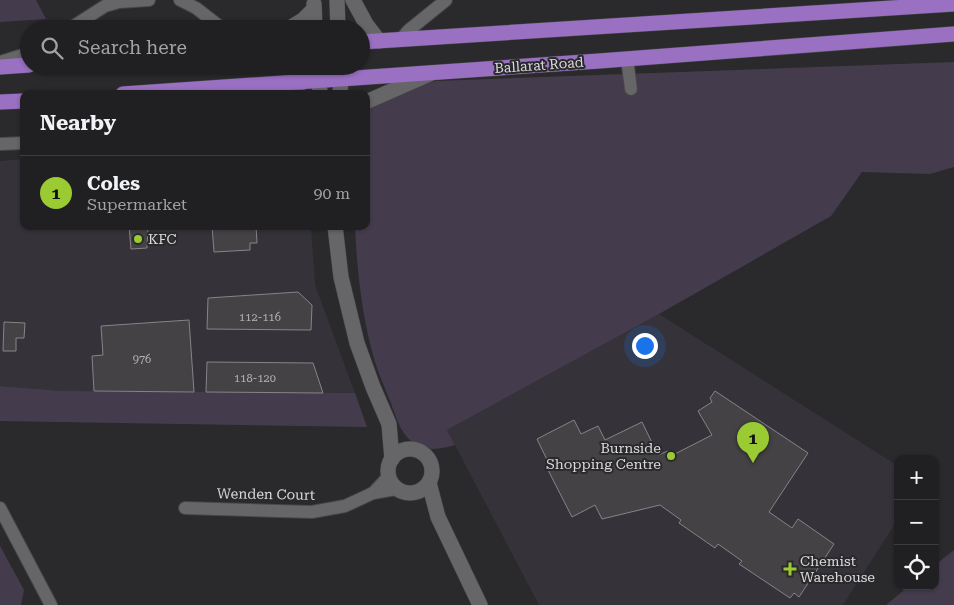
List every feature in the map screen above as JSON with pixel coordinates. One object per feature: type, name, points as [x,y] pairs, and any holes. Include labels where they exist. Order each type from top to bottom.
[{"type":"highway","points":[[370,42],[926,3],[954,4]]},
{"type":"highway","name":"Ballarat Road","points":[[370,72],[436,72],[954,34]]},
{"type":"highway","points":[[0,67],[20,66]]},
{"type":"highway","name":"Ballarat Road","points":[[181,90],[319,80],[332,75]]},
{"type":"highway","points":[[0,102],[20,103]]},
{"type":"street","points":[[83,20],[105,6],[119,2],[149,0]]},
{"type":"street","points":[[180,0],[196,8],[211,20]]},
{"type":"street","points":[[337,0],[338,20]]},
{"type":"street","points":[[354,0],[364,20]]},
{"type":"street","points":[[400,40],[409,30],[446,0]]},
{"type":"street","points":[[303,20],[314,5]]},
{"type":"street","points":[[314,5],[315,20]]},
{"type":"street","points":[[370,29],[379,41]]},
{"type":"street","points":[[0,62],[20,56]]},
{"type":"street","points":[[627,58],[631,89]]},
{"type":"street","points":[[370,100],[436,72]]},
{"type":"street","points":[[340,75],[340,90]]},
{"type":"street","points":[[272,90],[282,83],[293,90]]},
{"type":"street","points":[[0,144],[20,143]]},
{"type":"street","points":[[336,230],[340,277],[357,343],[389,424],[392,459]]},
{"type":"street","points":[[389,424],[416,450],[429,459],[432,466],[431,478],[424,489],[412,493],[404,492],[392,482],[388,468],[392,459],[397,454],[404,450],[416,450]]},
{"type":"street","name":"Wenden Court","points":[[185,508],[312,512],[345,506],[392,482]]},
{"type":"street","points":[[429,483],[438,517],[476,604]]},
{"type":"street","points":[[412,493],[438,517]]},
{"type":"street","points":[[0,508],[51,605]]},
{"type":"shaded area","points":[[0,0],[36,0],[46,19],[20,20],[0,22]]},
{"type":"shaded area","points":[[954,62],[954,167],[930,174],[862,172],[831,216],[659,314],[447,430],[455,445],[429,449],[419,446],[405,435],[375,362],[363,311],[355,230],[370,230],[370,105],[408,87],[436,81]]},
{"type":"shaded area","points":[[20,159],[20,230],[311,230],[315,285],[355,393],[63,391],[0,386],[0,161]]},
{"type":"shaded area","name":"Burnside Shopping Centre","points":[[659,314],[894,463],[894,525],[843,605],[539,605],[447,430]]},
{"type":"shaded area","points":[[0,386],[63,391],[355,393],[367,427],[0,421]]},
{"type":"shaded area","points":[[0,546],[24,590],[21,605],[0,605]]},
{"type":"shaded area","points":[[954,550],[954,605],[886,605],[904,590],[939,590],[939,562]]},
{"type":"building","name":"KFC","points":[[129,230],[148,230],[147,248],[131,249]]},
{"type":"building","points":[[212,230],[256,230],[257,243],[250,243],[250,250],[214,252]]},
{"type":"building","points":[[298,292],[312,305],[311,330],[207,329],[208,298]]},
{"type":"building","points":[[189,320],[194,392],[94,391],[92,356],[103,355],[101,326]]},
{"type":"building","points":[[4,322],[25,323],[24,338],[16,338],[16,351],[3,351]]},
{"type":"building","points":[[207,362],[313,363],[323,393],[206,392]]},
{"type":"building","points":[[715,391],[808,453],[769,512],[792,528],[798,519],[834,544],[799,597],[794,593],[790,598],[739,564],[742,561],[718,544],[715,548],[679,523],[681,520],[660,505],[602,519],[595,505],[572,517],[547,468],[550,466],[537,439],[574,420],[581,434],[598,426],[605,440],[642,422],[658,455],[668,451],[671,456],[712,435],[698,411],[712,402],[710,398]]},
{"type":"place","name":"KFC","points":[[138,239]]},
{"type":"place","name":"Burnside Shopping Centre","points":[[671,456]]},
{"type":"place","name":"Coles","points":[[753,463]]},
{"type":"place","name":"Chemist Warehouse","points":[[790,569]]}]
